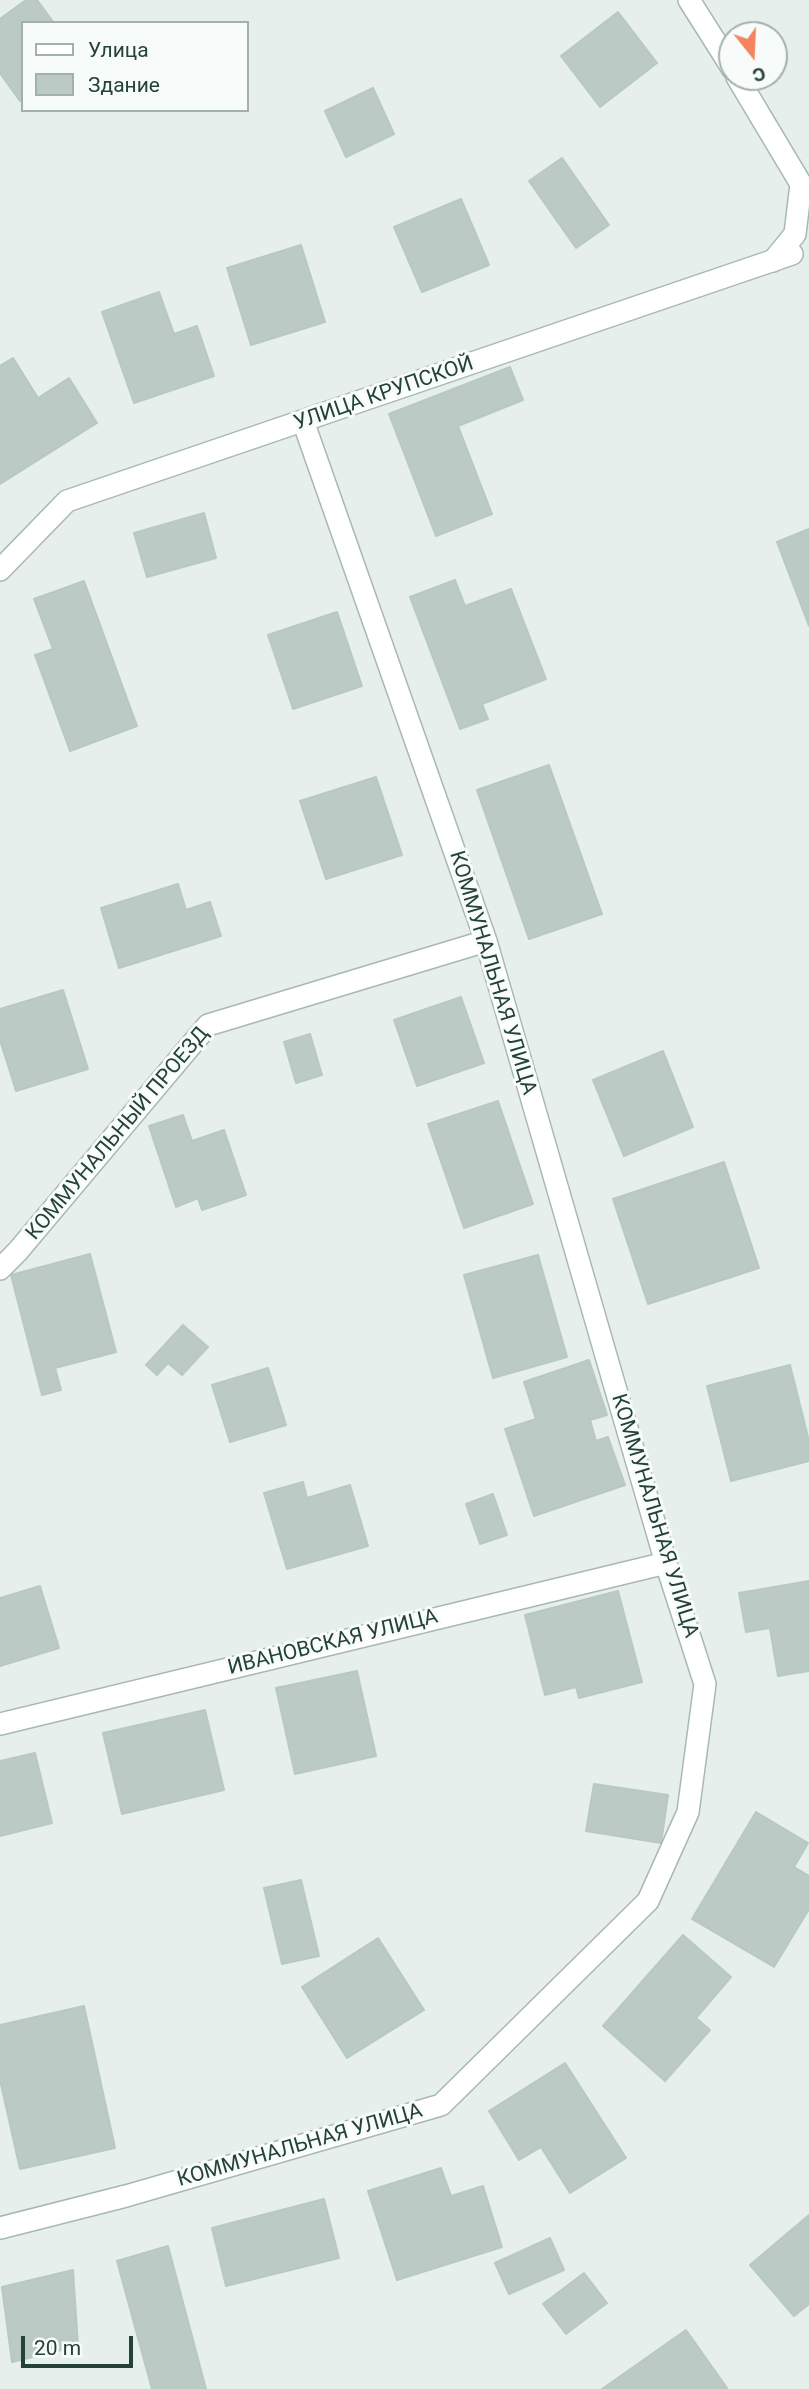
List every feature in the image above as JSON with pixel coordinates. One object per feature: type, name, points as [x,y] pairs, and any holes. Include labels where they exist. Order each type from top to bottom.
[{"type":"street","points":[[689,0],[718,46]]},
{"type":"street","name":"УЛИЦА КРУПСКОЙ","points":[[0,570],[67,500],[782,258],[795,234],[801,184],[745,91]]},
{"type":"street","name":"КОММУНАЛЬНАЯ УЛИЦА","points":[[0,2228],[126,2196],[441,2105],[648,1901],[688,1812],[705,1684],[666,1563],[486,941],[303,421]]},
{"type":"street","name":"КОММУНАЛЬНЫЙ ПРОЕЗД","points":[[0,1269],[208,1025],[486,941]]},
{"type":"street","name":"ИВАНОВСКАЯ УЛИЦА","points":[[0,1724],[666,1563]]},
{"type":"building","points":[[26,0],[37,0],[53,21],[21,21],[20,101],[0,73],[0,19]]},
{"type":"building","points":[[618,12],[657,63],[600,107],[561,56]]},
{"type":"building","points":[[373,88],[394,134],[346,157],[325,111]]},
{"type":"building","points":[[562,158],[609,225],[576,248],[529,181]]},
{"type":"building","points":[[461,199],[489,265],[422,292],[394,227]]},
{"type":"building","points":[[301,245],[325,322],[251,345],[227,268]]},
{"type":"building","points":[[159,292],[174,334],[197,326],[214,376],[134,403],[102,312]]},
{"type":"building","points":[[13,358],[38,398],[69,378],[97,423],[0,484],[0,366]]},
{"type":"building","points":[[510,367],[523,400],[458,426],[492,514],[436,536],[389,414]]},
{"type":"building","points":[[204,513],[216,558],[147,577],[134,533]]},
{"type":"building","points":[[809,529],[809,626],[777,542]]},
{"type":"building","points":[[455,580],[465,606],[511,589],[546,679],[482,704],[488,719],[460,729],[410,597]]},
{"type":"building","points":[[84,581],[137,726],[70,751],[35,655],[53,649],[34,599]]},
{"type":"building","points":[[337,612],[362,686],[293,709],[268,635]]},
{"type":"building","points":[[549,765],[602,914],[529,939],[477,790]]},
{"type":"building","points":[[376,777],[402,855],[326,879],[300,801]]},
{"type":"building","points":[[178,884],[186,910],[210,902],[221,936],[119,968],[101,908]]},
{"type":"building","points":[[63,990],[88,1069],[16,1091],[0,1040],[0,1009]]},
{"type":"building","points":[[461,997],[484,1063],[417,1086],[394,1020]]},
{"type":"building","points":[[310,1034],[322,1075],[296,1083],[284,1042]]},
{"type":"building","points":[[663,1051],[693,1127],[624,1156],[593,1080]]},
{"type":"building","points":[[498,1101],[533,1204],[464,1228],[428,1124]]},
{"type":"building","points":[[183,1115],[192,1141],[224,1130],[246,1195],[202,1210],[198,1198],[176,1207],[149,1126]]},
{"type":"building","points":[[724,1162],[759,1268],[648,1304],[613,1199]]},
{"type":"building","points":[[90,1254],[116,1352],[55,1368],[61,1390],[42,1395],[11,1275]]},
{"type":"building","points":[[538,1255],[567,1357],[493,1378],[464,1275]]},
{"type":"building","points":[[183,1325],[208,1347],[182,1375],[168,1363],[157,1375],[146,1365]]},
{"type":"building","points":[[589,1360],[607,1415],[590,1420],[596,1441],[608,1437],[625,1485],[534,1516],[505,1429],[536,1419],[524,1382]]},
{"type":"building","points":[[790,1365],[809,1441],[809,1461],[731,1481],[707,1386]]},
{"type":"building","points":[[268,1368],[286,1425],[230,1442],[212,1385]]},
{"type":"building","points":[[303,1482],[307,1498],[350,1485],[368,1546],[287,1569],[264,1493]]},
{"type":"building","points":[[493,1494],[507,1535],[480,1544],[466,1504]]},
{"type":"building","points":[[809,1581],[809,1671],[778,1676],[770,1628],[746,1632],[739,1593]]},
{"type":"building","points":[[40,1586],[59,1648],[0,1666],[0,1598]]},
{"type":"building","points":[[618,1591],[642,1682],[579,1698],[576,1687],[545,1695],[525,1615]]},
{"type":"building","points":[[357,1671],[376,1756],[295,1774],[276,1688]]},
{"type":"building","points":[[205,1710],[224,1790],[122,1814],[103,1733]]},
{"type":"building","points":[[35,1753],[52,1823],[0,1836],[0,1761]]},
{"type":"building","points":[[594,1784],[668,1795],[661,1843],[586,1831]]},
{"type":"building","points":[[756,1812],[808,1843],[794,1867],[809,1876],[809,1909],[774,1967],[692,1919]]},
{"type":"building","points":[[301,1880],[319,1956],[282,1964],[264,1888]]},
{"type":"building","points":[[683,1935],[731,1977],[696,2018],[710,2030],[665,2081],[603,2026]]},
{"type":"building","points":[[378,1938],[424,2010],[347,2058],[302,1987]]},
{"type":"building","points":[[84,2006],[115,2148],[20,2169],[0,2080],[0,2025]]},
{"type":"building","points":[[565,2063],[626,2158],[570,2193],[541,2147],[519,2160],[489,2111]]},
{"type":"building","points":[[441,2168],[451,2196],[483,2186],[502,2247],[397,2280],[368,2191]]},
{"type":"building","points":[[324,2199],[339,2258],[226,2286],[212,2228]]},
{"type":"building","points":[[809,2215],[809,2304],[794,2316],[750,2265]]},
{"type":"building","points":[[550,2238],[564,2270],[509,2294],[495,2263]]},
{"type":"building","points":[[168,2246],[206,2389],[152,2389],[117,2261]]},
{"type":"building","points":[[73,2270],[78,2346],[12,2362],[2,2287]]},
{"type":"building","points":[[584,2273],[607,2303],[566,2334],[543,2304]]},
{"type":"building","points":[[686,2330],[727,2388],[602,2389]]}]
